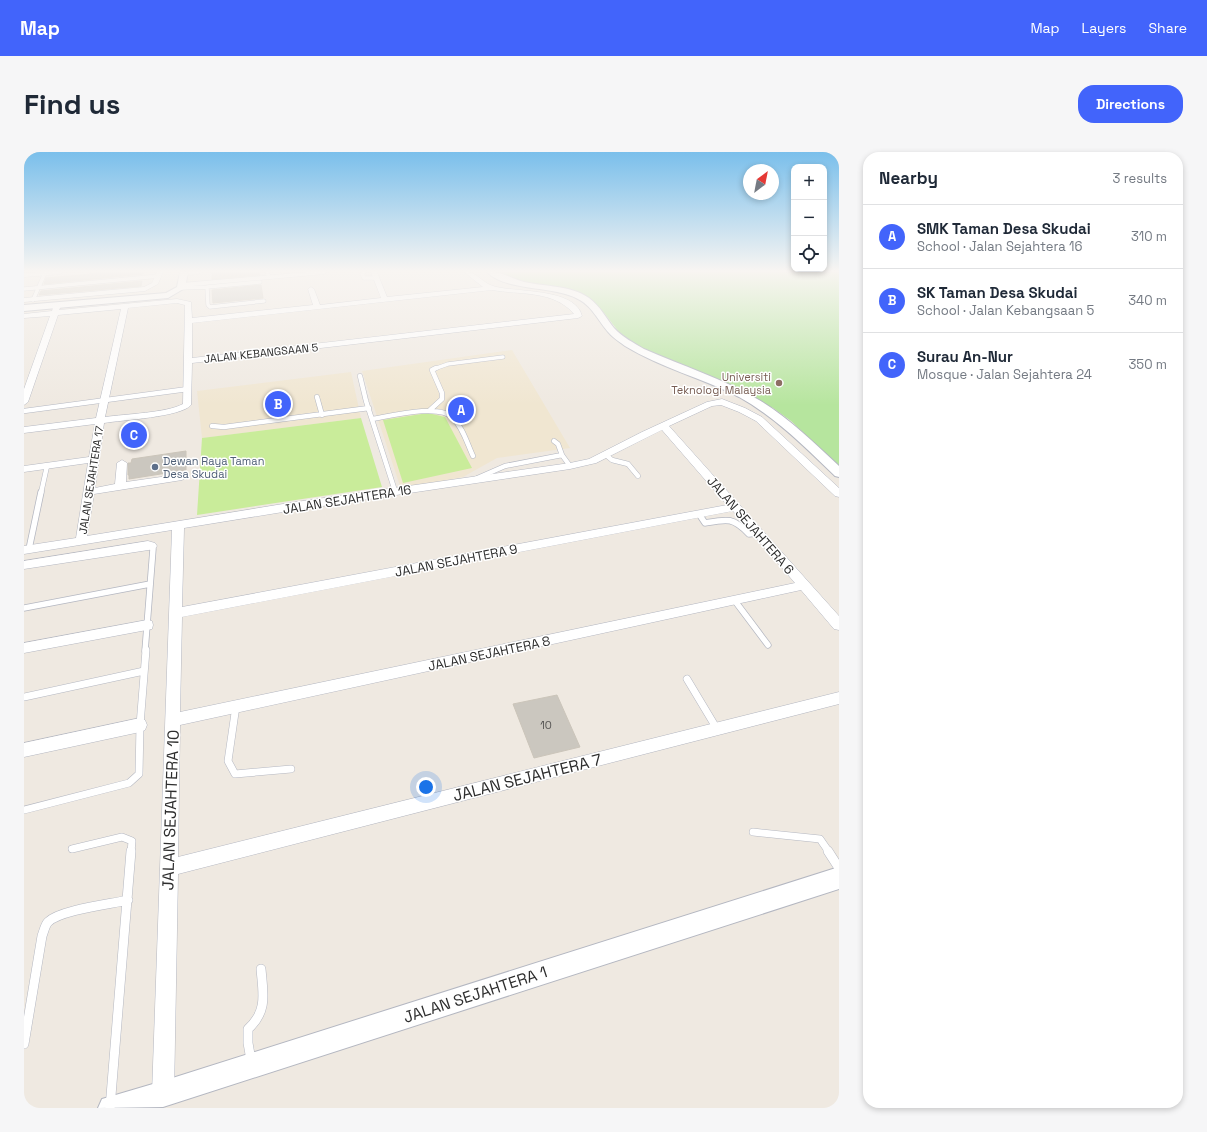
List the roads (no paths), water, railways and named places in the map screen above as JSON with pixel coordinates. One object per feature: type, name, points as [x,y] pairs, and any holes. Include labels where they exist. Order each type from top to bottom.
[{"type":"street","points":[[24,402],[53,317]]},
{"type":"street","name":"JALAN SEJAHTERA 17","points":[[81,540],[100,420],[123,317]]},
{"type":"street","points":[[24,430],[180,409],[187,404],[189,317]]},
{"type":"street","points":[[189,320],[222,317]]},
{"type":"street","name":"JALAN KEBANGSAAN 5","points":[[188,361],[574,317]]},
{"type":"street","points":[[602,317],[611,330],[626,342],[641,351],[748,399],[766,410],[797,433],[839,473]]},
{"type":"street","name":"JALAN SEJAHTERA 16","points":[[26,550],[395,491],[570,466],[592,461],[645,434],[710,404],[722,402],[759,419],[839,494]]},
{"type":"street","name":"JALAN SEJAHTERA 6","points":[[664,426],[839,624]]},
{"type":"street","points":[[24,469],[94,460]]},
{"type":"street","points":[[120,486],[122,463]]},
{"type":"street","points":[[89,492],[182,477]]},
{"type":"street","name":"JALAN SEJAHTERA 9","points":[[176,613],[736,507]]},
{"type":"street","name":"JALAN SEJAHTERA 10","points":[[163,1094],[178,526]]},
{"type":"street","points":[[24,565],[148,545],[151,546]]},
{"type":"street","name":"JALAN SEJAHTERA 8","points":[[173,720],[805,586]]},
{"type":"street","points":[[24,648],[147,625]]},
{"type":"street","name":"JALAN SEJAHTERA 7","points":[[169,868],[839,698]]},
{"type":"street","points":[[24,750],[140,725]]},
{"type":"street","name":"JALAN SEJAHTERA 1","points":[[110,1108],[163,1094],[252,1066],[839,878]]},
{"type":"lane","points":[[430,410],[442,399],[442,392],[432,370],[448,364],[503,357]]},
{"type":"lane","points":[[360,376],[395,491]]},
{"type":"lane","points":[[24,411],[188,389]]},
{"type":"lane","points":[[317,397],[322,415]]},
{"type":"lane","points":[[212,426],[224,427],[369,408]]},
{"type":"lane","points":[[372,419],[430,410],[451,415],[473,456]]},
{"type":"lane","points":[[554,441],[558,444],[562,455],[570,466]]},
{"type":"lane","points":[[473,480],[485,472],[504,465],[562,455]]},
{"type":"lane","points":[[606,455],[612,460],[628,464],[638,476]]},
{"type":"lane","points":[[26,550],[47,466]]},
{"type":"lane","points":[[700,514],[705,523],[733,520],[739,522],[749,534],[758,532]]},
{"type":"lane","points":[[24,810],[128,782],[135,779],[139,774],[140,725],[153,549],[151,546]]},
{"type":"lane","points":[[24,608],[150,584]]},
{"type":"lane","points":[[735,601],[768,645]]},
{"type":"lane","points":[[24,697],[144,671]]},
{"type":"lane","points":[[688,679],[716,729]]},
{"type":"lane","points":[[236,706],[228,761],[235,774],[291,769]]},
{"type":"lane","points":[[753,832],[791,835],[820,840],[839,868]]},
{"type":"lane","points":[[72,849],[122,837],[132,841],[110,1108]]},
{"type":"lane","points":[[24,1044],[45,926],[50,920],[61,915],[128,900]]},
{"type":"lane","points":[[252,1066],[248,1043],[248,1029],[256,1023],[263,1008],[261,970]]},
{"type":"place","name":"Universiti Teknologi Malaysia","points":[[779,383]]},
{"type":"place","name":"SK Taman Desa Skudai","points":[[278,404]]},
{"type":"place","name":"SMK Taman Desa Skudai","points":[[461,410]]},
{"type":"place","name":"Surau An-Nur","points":[[134,435]]},
{"type":"place","name":"Dewan Raya Taman Desa Skudai","points":[[155,467]]}]
